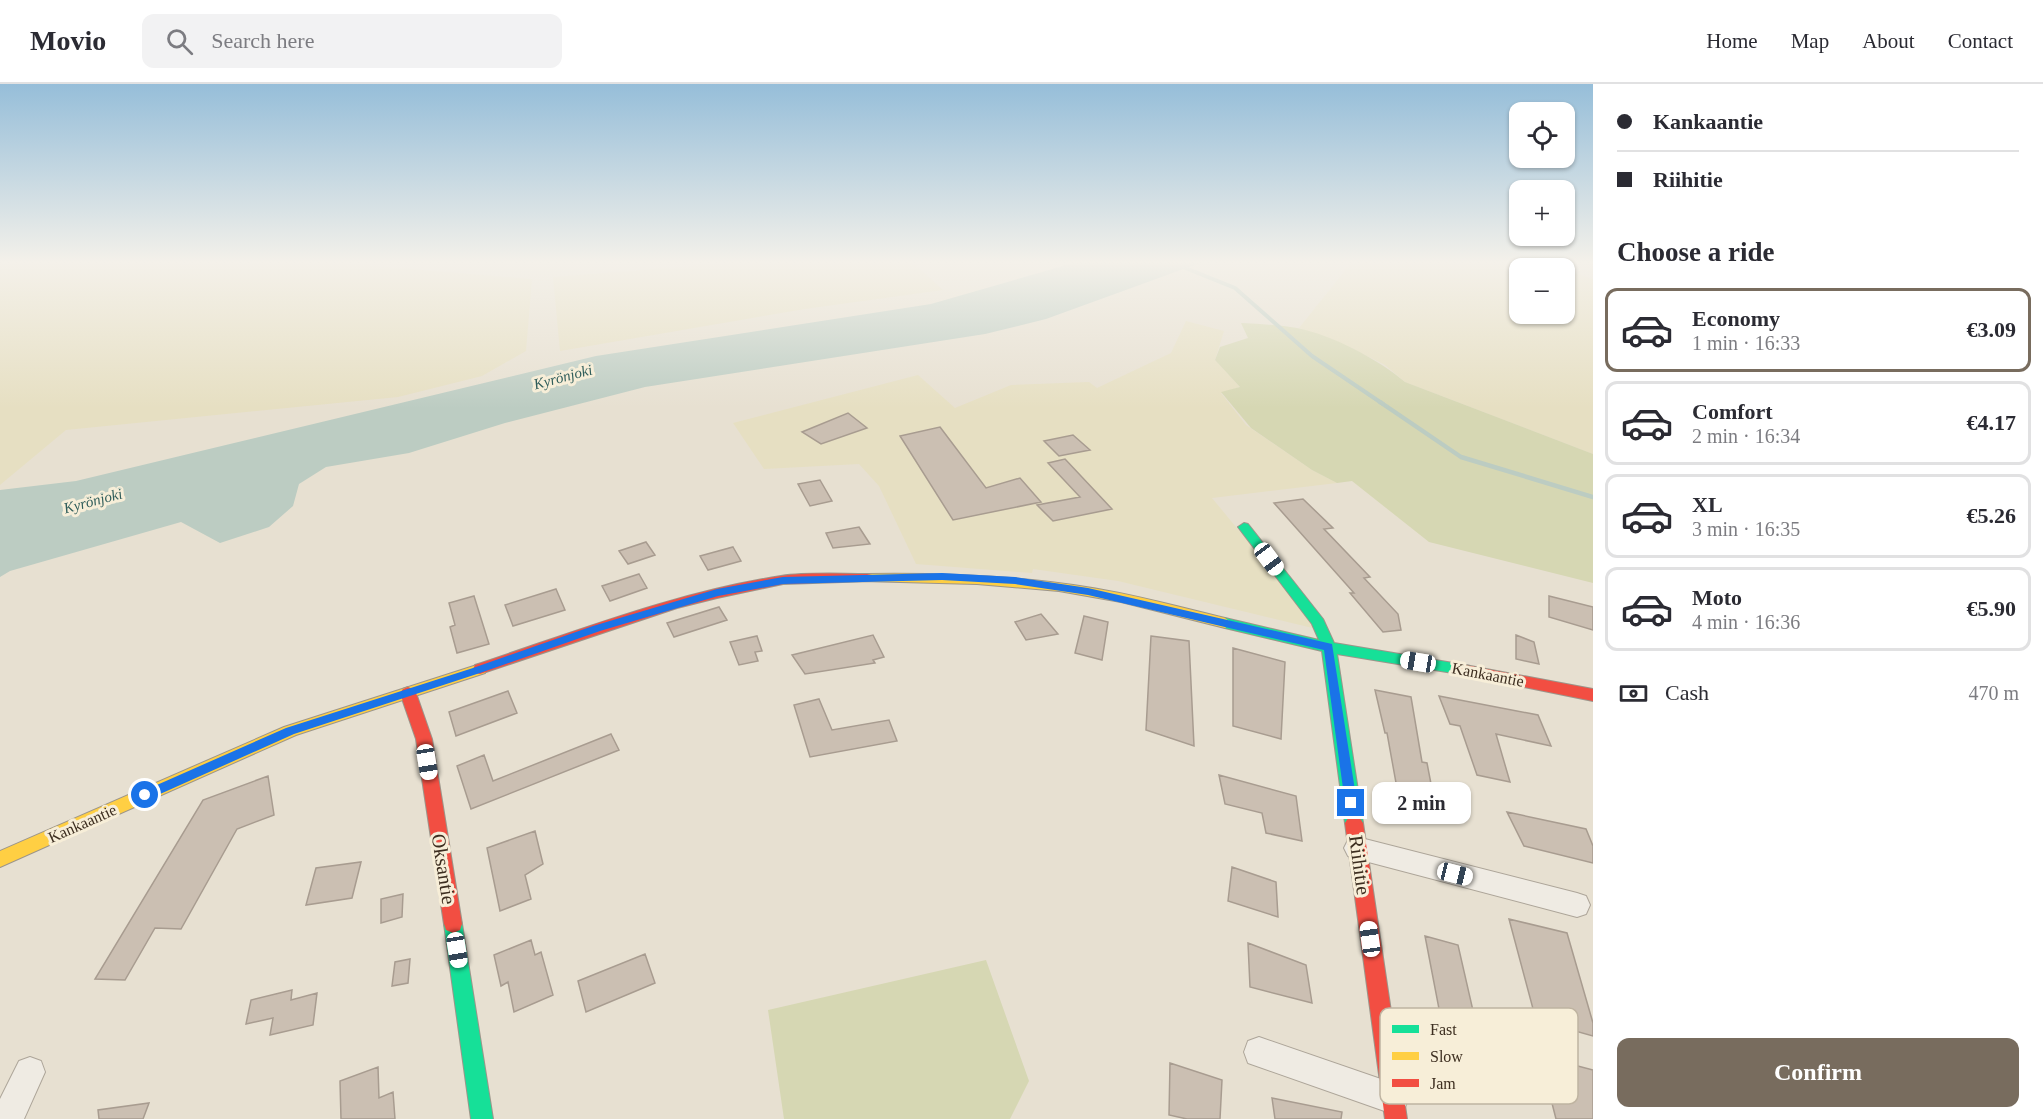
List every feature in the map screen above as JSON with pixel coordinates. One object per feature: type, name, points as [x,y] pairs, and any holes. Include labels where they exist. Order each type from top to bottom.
[{"type":"street","name":"Riihitie","points":[[1244,527],[1318,622],[1329,647],[1380,1010]]},
{"type":"street","name":"Kankaantie","points":[[0,860],[290,731],[596,628],[717,592],[783,580],[942,577],[1015,581],[1088,591],[1329,647],[1486,673],[1593,695]]},
{"type":"street","name":"Oksantie","points":[[408,693],[424,739],[482,1119]]},
{"type":"street","points":[[1357,848],[1577,905]]},
{"type":"street","points":[[1259,1052],[1380,1103]]},
{"type":"street","points":[[7,1119],[30,1072]]},
{"type":"shaded area","points":[[0,311],[529,311],[526,351],[482,376],[398,397],[66,430],[0,485]]},
{"type":"shaded area","points":[[556,311],[792,311],[560,351]]},
{"type":"shaded area","points":[[1312,311],[1509,311],[1509,324],[1575,324],[1575,311],[1593,311],[1593,454],[1405,382],[1385,365],[1351,348],[1299,328]]},
{"type":"shaded area","points":[[1186,321],[1224,331],[1215,360],[1240,387],[1221,393],[1246,425],[1312,470],[1337,483],[1212,498],[1321,630],[1118,581],[1033,569],[1032,573],[916,564],[879,486],[859,464],[764,469],[733,423],[918,375],[955,408],[1011,385],[1089,382],[1097,388],[1171,353]]},
{"type":"green space","points":[[1241,323],[1297,328],[1325,336],[1368,357],[1405,382],[1593,454],[1593,583],[1429,542],[1352,481],[1337,483],[1312,470],[1251,428],[1221,392],[1240,387],[1215,360],[1220,347],[1248,338]]},
{"type":"green space","points":[[986,960],[1029,1081],[1010,1119],[784,1119],[768,1010]]},
{"type":"water","name":"Kyrönjoki","points":[[884,311],[1067,311],[985,334],[645,387],[505,423],[409,453],[326,467],[299,484],[293,506],[269,527],[220,543],[181,522],[10,571],[0,577],[0,490],[76,481],[596,356]]},
{"type":"building","points":[[848,413],[867,428],[821,444],[802,432]]},
{"type":"building","points":[[940,427],[986,488],[1020,478],[1041,502],[953,520],[900,436]]},
{"type":"building","points":[[1073,435],[1090,450],[1059,456],[1044,441]]},
{"type":"building","points":[[1065,459],[1112,509],[1053,521],[1037,505],[1080,497],[1048,463]]},
{"type":"building","points":[[820,480],[832,501],[810,506],[798,484]]},
{"type":"building","points":[[1303,499],[1333,528],[1324,529],[1370,577],[1364,578],[1398,614],[1401,630],[1383,632],[1350,593],[1354,593],[1274,503]]},
{"type":"building","points":[[859,527],[870,544],[833,548],[826,533]]},
{"type":"building","points":[[646,542],[655,555],[628,564],[619,551]]},
{"type":"building","points":[[733,547],[741,561],[708,570],[700,556]]},
{"type":"building","points":[[639,574],[647,588],[610,601],[602,586]]},
{"type":"building","points":[[556,589],[565,610],[513,626],[505,605]]},
{"type":"building","points":[[474,596],[489,644],[457,653],[450,627],[455,625],[449,603]]},
{"type":"building","points":[[1549,596],[1593,607],[1593,630],[1549,617]]},
{"type":"building","points":[[719,607],[727,620],[674,637],[667,623]]},
{"type":"building","points":[[1041,614],[1058,634],[1026,640],[1015,622]]},
{"type":"building","points":[[1084,616],[1108,622],[1102,660],[1075,653]]},
{"type":"building","points":[[873,635],[884,657],[873,660],[875,663],[805,674],[792,655]]},
{"type":"building","points":[[1516,635],[1534,642],[1539,664],[1516,659]]},
{"type":"building","points":[[757,636],[762,651],[755,652],[758,661],[739,665],[730,642]]},
{"type":"building","points":[[1151,636],[1189,641],[1194,746],[1146,730]]},
{"type":"building","points":[[1233,648],[1285,662],[1281,739],[1233,726]]},
{"type":"building","points":[[1375,690],[1411,697],[1422,762],[1427,763],[1437,815],[1400,805],[1387,733],[1385,733]]},
{"type":"building","points":[[508,691],[517,713],[456,736],[449,712]]},
{"type":"building","points":[[1439,696],[1538,715],[1551,746],[1496,734],[1510,782],[1477,775],[1460,726],[1450,724]]},
{"type":"building","points":[[819,699],[832,730],[889,720],[897,741],[810,757],[794,705]]},
{"type":"building","points":[[611,734],[619,750],[471,809],[457,766],[484,755],[493,781]]},
{"type":"building","points":[[1219,775],[1296,796],[1302,841],[1266,833],[1262,813],[1225,804]]},
{"type":"building","points":[[268,776],[274,815],[237,829],[181,929],[155,928],[125,980],[95,979],[203,800]]},
{"type":"building","points":[[1507,812],[1586,829],[1593,846],[1593,863],[1524,846]]},
{"type":"building","points":[[535,831],[543,864],[525,875],[531,899],[500,911],[487,848]]},
{"type":"building","points":[[361,862],[352,898],[306,905],[316,868]]},
{"type":"building","points":[[1232,867],[1276,882],[1278,917],[1228,901]]},
{"type":"building","points":[[403,894],[402,917],[381,923],[381,899]]},
{"type":"building","points":[[1509,919],[1567,933],[1593,1023],[1593,1036],[1578,1032],[1578,1008],[1533,1008]]},
{"type":"building","points":[[1425,936],[1458,945],[1472,1008],[1439,1008]]},
{"type":"building","points":[[531,940],[535,955],[541,952],[553,995],[514,1012],[508,982],[501,986],[494,955]]},
{"type":"building","points":[[1248,943],[1306,965],[1312,1003],[1250,987]]},
{"type":"building","points":[[645,954],[655,983],[586,1012],[578,981]]},
{"type":"building","points":[[410,959],[408,983],[392,986],[395,962]]},
{"type":"building","points":[[292,990],[291,1000],[317,993],[313,1025],[270,1035],[273,1018],[246,1024],[251,1000]]},
{"type":"building","points":[[1170,1063],[1222,1080],[1220,1119],[1187,1119],[1169,1115]]},
{"type":"building","points":[[1578,1066],[1593,1070],[1593,1119],[1556,1119],[1552,1104],[1578,1104]]},
{"type":"building","points":[[378,1067],[379,1098],[393,1092],[395,1119],[341,1119],[340,1081]]},
{"type":"building","points":[[1272,1098],[1342,1112],[1341,1119],[1275,1119]]},
{"type":"building","points":[[149,1103],[143,1119],[99,1119],[98,1110]]},
{"type":"waterway","points":[[1261,311],[1312,356],[1383,404]]},
{"type":"waterway","points":[[1380,402],[1461,457],[1593,497]]},
{"type":"traffic: fast","points":[[1244,527],[1318,622],[1329,647],[1354,823]]},
{"type":"traffic: fast","points":[[1225,623],[1329,647],[1465,670]]},
{"type":"traffic: fast","points":[[453,924],[482,1119]]},
{"type":"traffic: slow","points":[[867,578],[977,580],[1059,587],[1121,598],[1225,623]]},
{"type":"traffic: slow","points":[[0,859],[290,731],[480,669]]},
{"type":"traffic: jam","points":[[480,669],[673,605],[717,593],[783,580],[867,578]]},
{"type":"traffic: jam","points":[[1465,670],[1593,695]]},
{"type":"traffic: jam","points":[[408,693],[424,739],[453,924]]},
{"type":"traffic: jam","points":[[1354,823],[1380,1008]]},
{"type":"traffic: jam","points":[[1394,1104],[1396,1119]]},
{"type":"route","points":[[145,795],[290,731],[477,670],[596,628],[717,592],[783,580],[942,577],[1015,581],[1088,591],[1329,647],[1351,803]]}]
